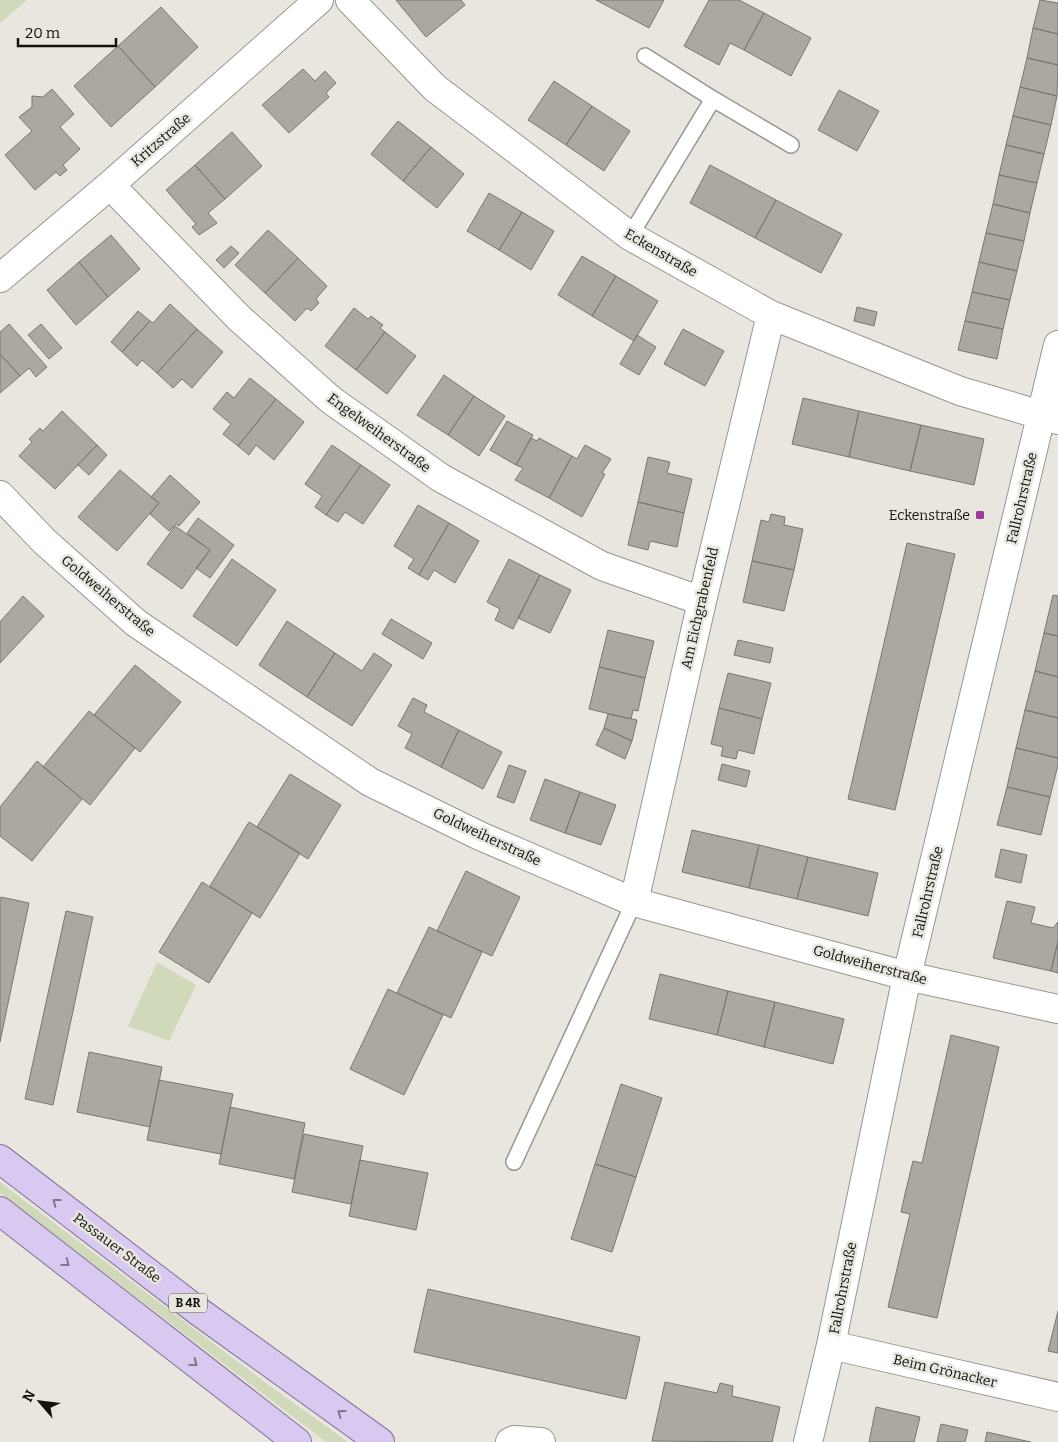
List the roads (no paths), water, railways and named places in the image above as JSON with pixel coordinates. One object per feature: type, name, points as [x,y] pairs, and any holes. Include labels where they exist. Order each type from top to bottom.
[{"type":"main road","name":"Passauer Straße","points":[[0,1159],[198,1311],[380,1442]]},
{"type":"main road","points":[[0,1211],[298,1442]]},
{"type":"street","name":"Kritzstraße","points":[[0,278],[110,185],[319,0]]},
{"type":"street","name":"Eckenstraße","points":[[350,0],[435,88],[630,236],[771,316],[960,390],[1050,418]]},
{"type":"street","name":"Engelweiherstraße","points":[[110,185],[239,318],[332,400],[441,478],[602,566],[702,601]]},
{"type":"street","name":"Am Eichgrabenfeld","points":[[634,902],[702,601],[771,316]]},
{"type":"street","name":"Fallrohrstraße","points":[[808,1442],[832,1345],[908,976],[1050,418],[1058,345]]},
{"type":"street","name":"Goldweiherstraße","points":[[0,495],[44,541],[136,623],[370,782],[480,836],[634,902],[908,976],[1058,1009]]},
{"type":"street","name":"Beim Grönacker","points":[[832,1345],[1058,1397]]},
{"type":"street","points":[[510,1442],[514,1440],[541,1442]]},
{"type":"lane","points":[[644,56],[792,145]]},
{"type":"lane","points":[[630,236],[713,99]]},
{"type":"lane","points":[[514,1162],[634,902]]},
{"type":"place","name":"Eckenstraße","points":[[980,515]]}]
